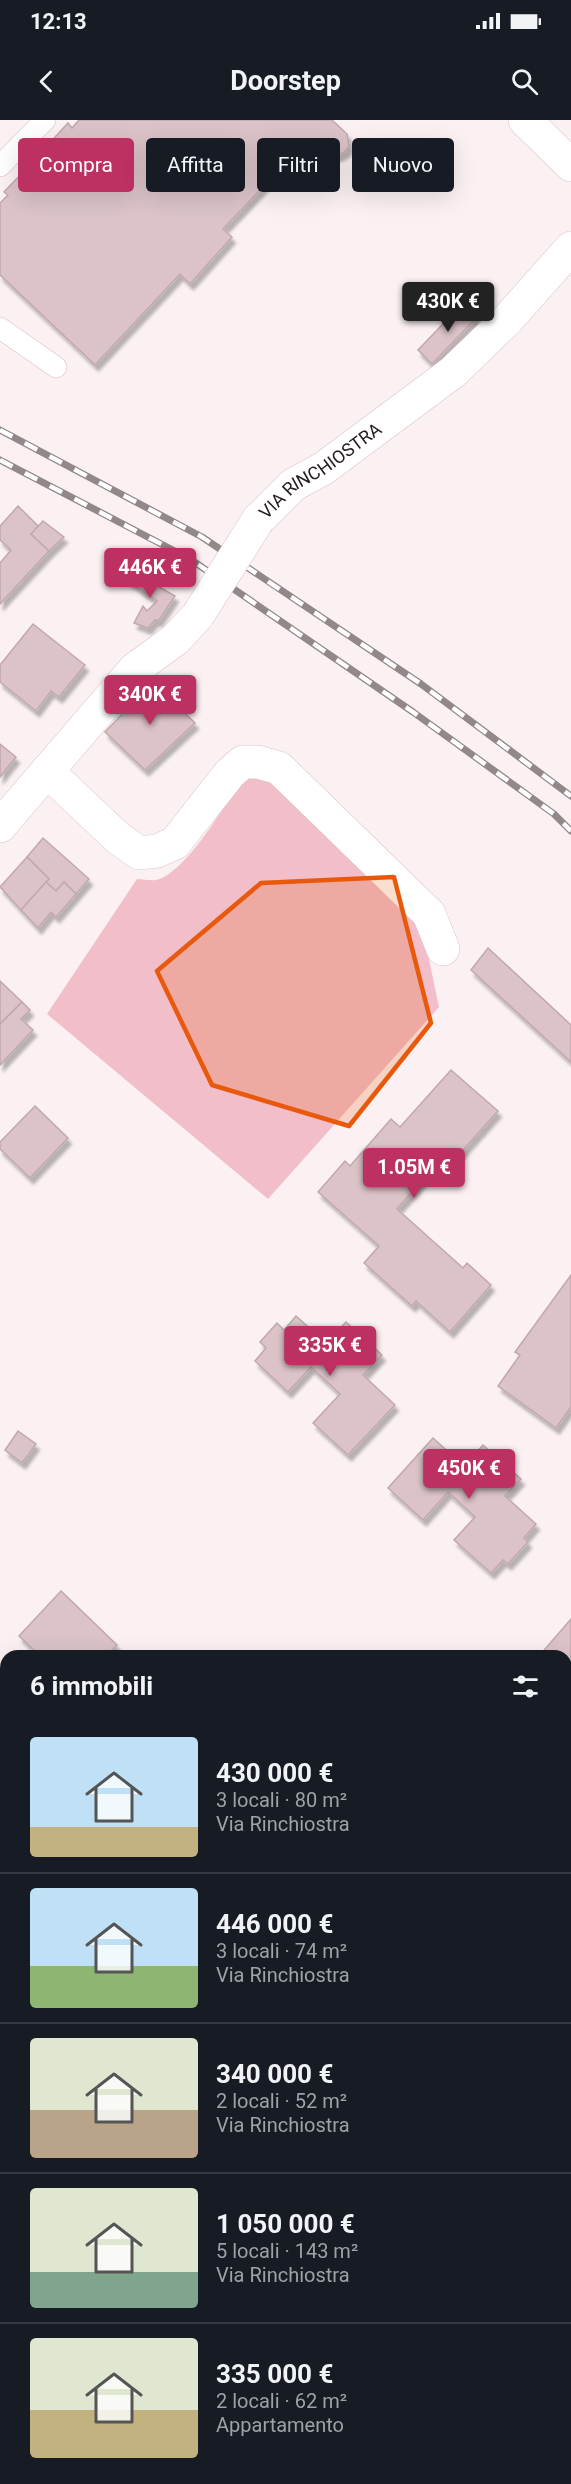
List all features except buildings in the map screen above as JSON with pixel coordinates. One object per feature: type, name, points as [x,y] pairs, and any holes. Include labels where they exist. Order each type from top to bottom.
[{"type":"street","points":[[525,120],[571,165]]},
{"type":"street","name":"VIA RINCHIOSTRA","points":[[0,826],[135,669],[176,639],[198,615],[258,520],[293,485],[324,468],[453,372],[507,320],[571,248]]},
{"type":"street","points":[[48,771],[118,838],[140,853],[157,851],[175,843],[230,773],[243,762],[258,762],[279,768],[429,914],[443,949]]},
{"type":"lane","points":[[0,166],[45,120]]},
{"type":"lane","points":[[0,328],[56,367]]},
{"type":"highlighted area","points":[[394,877],[431,1023],[349,1126],[212,1085],[157,971],[261,883]]},
{"type":"shaded area","points":[[248,776],[273,782],[423,931],[439,1007],[268,1199],[47,1014],[137,879],[156,880],[167,875],[179,865],[204,837],[241,780]]},
{"type":"railway","points":[[0,430],[202,537],[421,684],[571,796]]},
{"type":"railway","points":[[0,460],[190,559],[413,712],[554,814],[571,831]]}]
